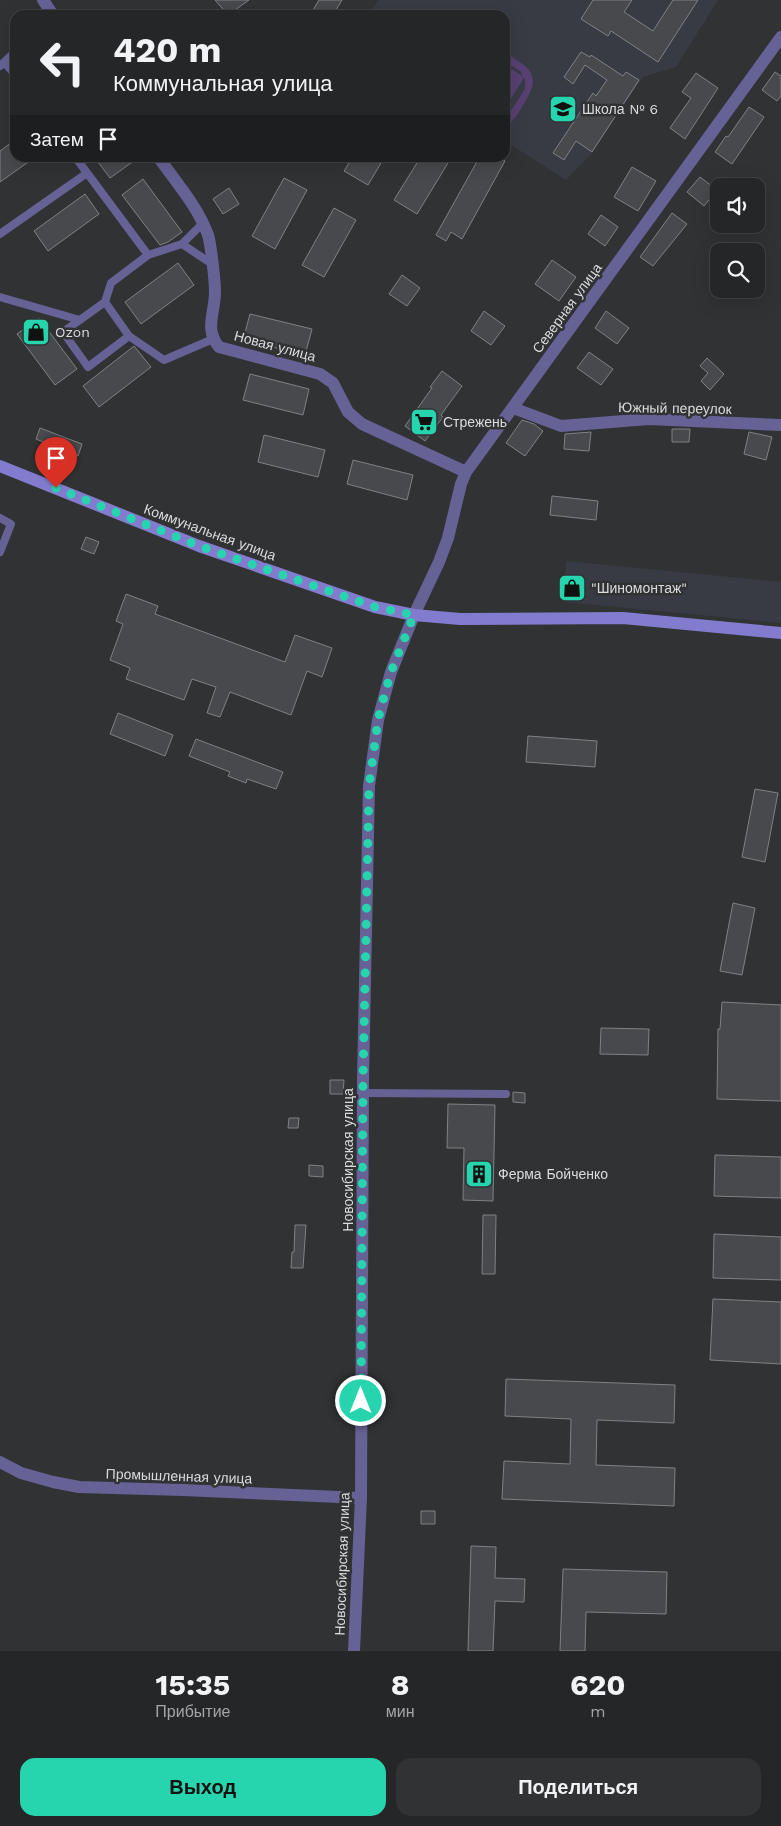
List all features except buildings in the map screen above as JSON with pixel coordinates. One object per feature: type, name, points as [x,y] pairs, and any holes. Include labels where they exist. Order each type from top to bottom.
[{"type":"main road","name":"Коммунальная улица","points":[[0,466],[199,546],[375,607],[414,615],[460,619],[623,618],[781,633]]},
{"type":"street","name":"Северная улица","points":[[414,615],[445,546],[461,484],[466,472],[781,37]]},
{"type":"street","name":"Новая улица","points":[[162,162],[197,213],[208,236],[215,292],[210,330],[212,339],[219,347],[320,374],[333,383],[348,412],[362,424],[466,472]]},
{"type":"street","name":"Южный переулок","points":[[513,408],[561,426],[649,419],[781,425]]},
{"type":"street","name":"Новосибирская улица","points":[[354,1651],[361,1498],[363,1093],[369,786],[378,720],[388,681],[414,615]]},
{"type":"street","name":"Промышленная улица","points":[[0,1462],[21,1473],[80,1487],[361,1498]]},
{"type":"lane","points":[[79,162],[148,255]]},
{"type":"lane","points":[[0,234],[87,173]]},
{"type":"lane","points":[[129,336],[88,366],[63,332],[105,302],[111,283],[148,255],[182,244],[202,224]]},
{"type":"lane","points":[[182,244],[212,264]]},
{"type":"lane","points":[[0,297],[80,320]]},
{"type":"lane","points":[[105,302],[129,336],[164,360],[212,339]]},
{"type":"lane","points":[[0,518],[11,524],[0,552]]},
{"type":"lane","points":[[363,1093],[506,1094]]},
{"type":"shaded area","name":"Школа № 6","points":[[378,0],[718,0],[676,67],[643,77],[590,155],[566,180],[510,144],[510,10],[372,10]]},
{"type":"shaded area","points":[[510,56],[528,69],[533,80],[529,95],[510,122],[510,112],[525,89],[525,79],[510,100],[510,68],[523,76],[520,71],[510,65]]},
{"type":"shaded area","points":[[566,561],[781,582],[781,623],[565,602]]},
{"type":"place","name":"Школа № 6","points":[[563,109]]},
{"type":"place","name":"Ozon","points":[[36,332]]},
{"type":"place","name":"Стрежень","points":[[424,422]]},
{"type":"place","name":"\"Шиномонтаж\"","points":[[572,588]]},
{"type":"place","name":"Ферма Бойченко","points":[[479,1174]]},
{"type":"route","points":[[56,488],[199,546],[375,607],[414,615],[391,672],[382,704],[369,786],[363,1079],[361,1401]]}]
